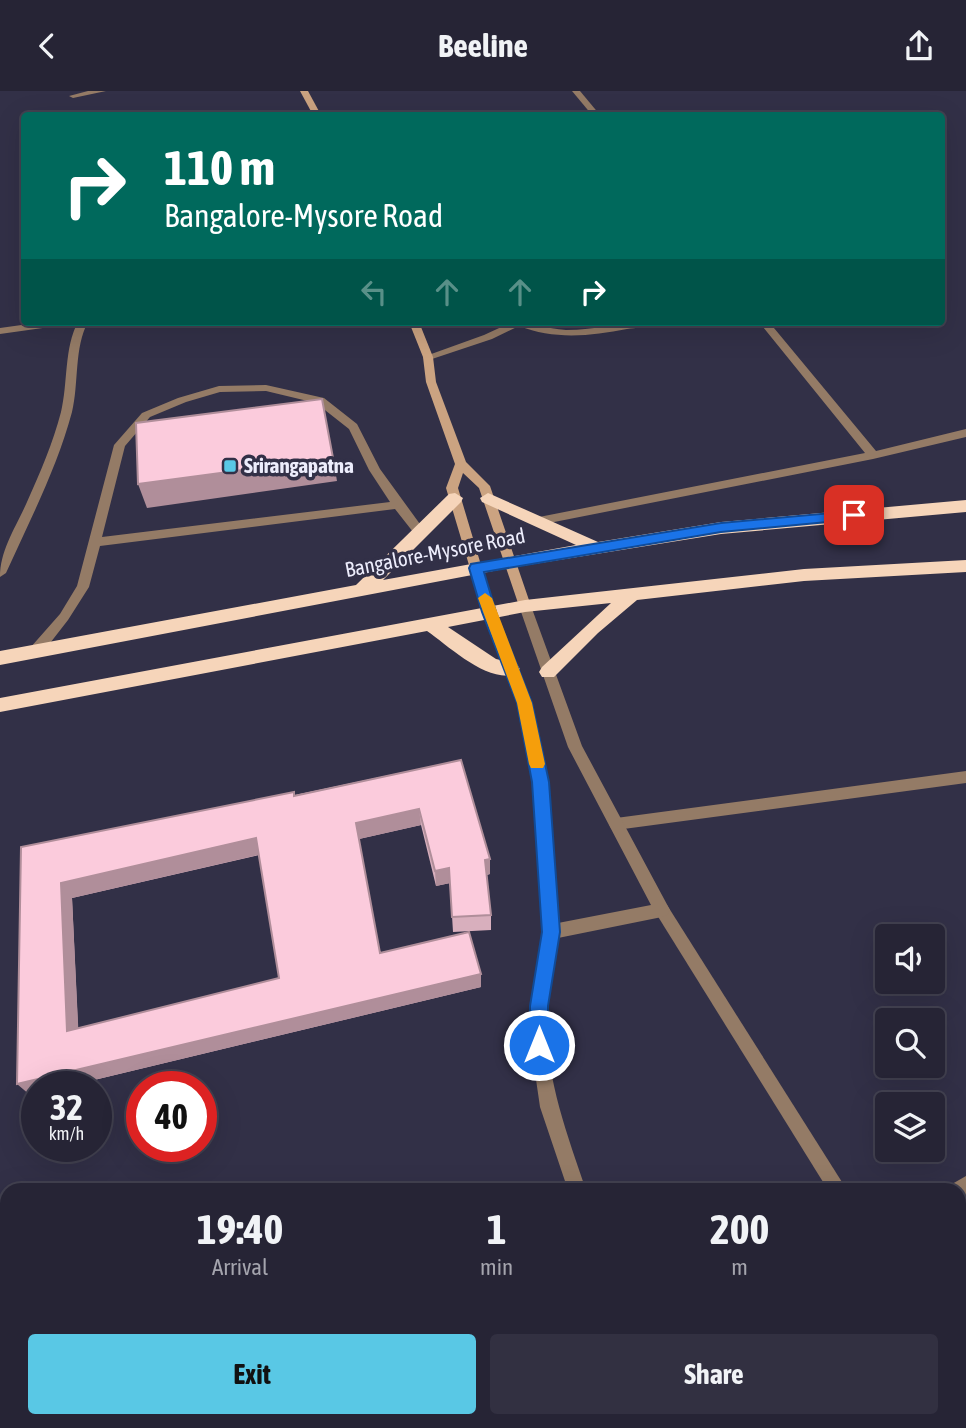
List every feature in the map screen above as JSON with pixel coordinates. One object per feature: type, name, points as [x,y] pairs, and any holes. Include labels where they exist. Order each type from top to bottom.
[{"type":"highway","points":[[361,590],[455,498]]},
{"type":"highway","points":[[488,498],[597,548]]},
{"type":"highway","name":"Bangalore-Mysore Road","points":[[0,658],[509,562],[721,528],[966,506]]},
{"type":"highway","points":[[0,705],[525,606],[804,575],[966,566]]},
{"type":"highway","points":[[548,672],[592,628],[633,594]]},
{"type":"highway","points":[[428,623],[491,665],[512,669]]},
{"type":"main road","points":[[304,91],[315,112]]},
{"type":"main road","points":[[416,326],[428,357],[430,382],[461,464],[484,486],[525,606]]},
{"type":"main road","points":[[461,464],[452,488],[489,612]]},
{"type":"street","points":[[73,96],[102,91]]},
{"type":"street","points":[[576,91],[594,112]]},
{"type":"street","points":[[0,331],[36,326]]},
{"type":"street","points":[[0,573],[54,455],[68,412],[80,326]]},
{"type":"street","points":[[428,357],[488,337],[511,326]]},
{"type":"street","points":[[526,326],[538,330],[583,332],[622,326]]},
{"type":"street","points":[[767,326],[873,455]]},
{"type":"street","points":[[35,652],[64,617],[83,587],[120,445],[146,415],[182,400],[219,389],[266,388],[320,400],[353,427],[398,505],[421,534]]},
{"type":"street","points":[[539,521],[873,455],[966,433]]},
{"type":"street","points":[[95,542],[398,505]]},
{"type":"street","points":[[525,606],[575,747],[616,824],[662,910],[834,1183]]},
{"type":"street","points":[[489,612],[525,703],[541,782],[551,932],[539,1006],[539,1045],[549,1107],[576,1183]]},
{"type":"street","points":[[616,824],[966,778]]},
{"type":"street","points":[[551,932],[662,910]]},
{"type":"building","points":[[322,399],[333,458],[138,484],[136,423]]},
{"type":"building","points":[[461,760],[490,859],[485,860],[491,915],[452,917],[449,868],[435,871],[419,809],[356,823],[380,953],[469,932],[481,974],[72,1071],[21,1071],[21,1083],[17,1084],[21,847],[294,792],[294,796]],"holes":[[[256,838],[279,978],[67,1031],[61,883]]]},
{"type":"slow traffic","points":[[485,598],[525,703],[537,764]]},
{"type":"place","name":"Srirangapatna","points":[[230,466]]},
{"type":"route","points":[[539,1045],[539,1006],[551,932],[541,782],[525,703],[489,612],[476,568],[721,528],[854,515]]}]
